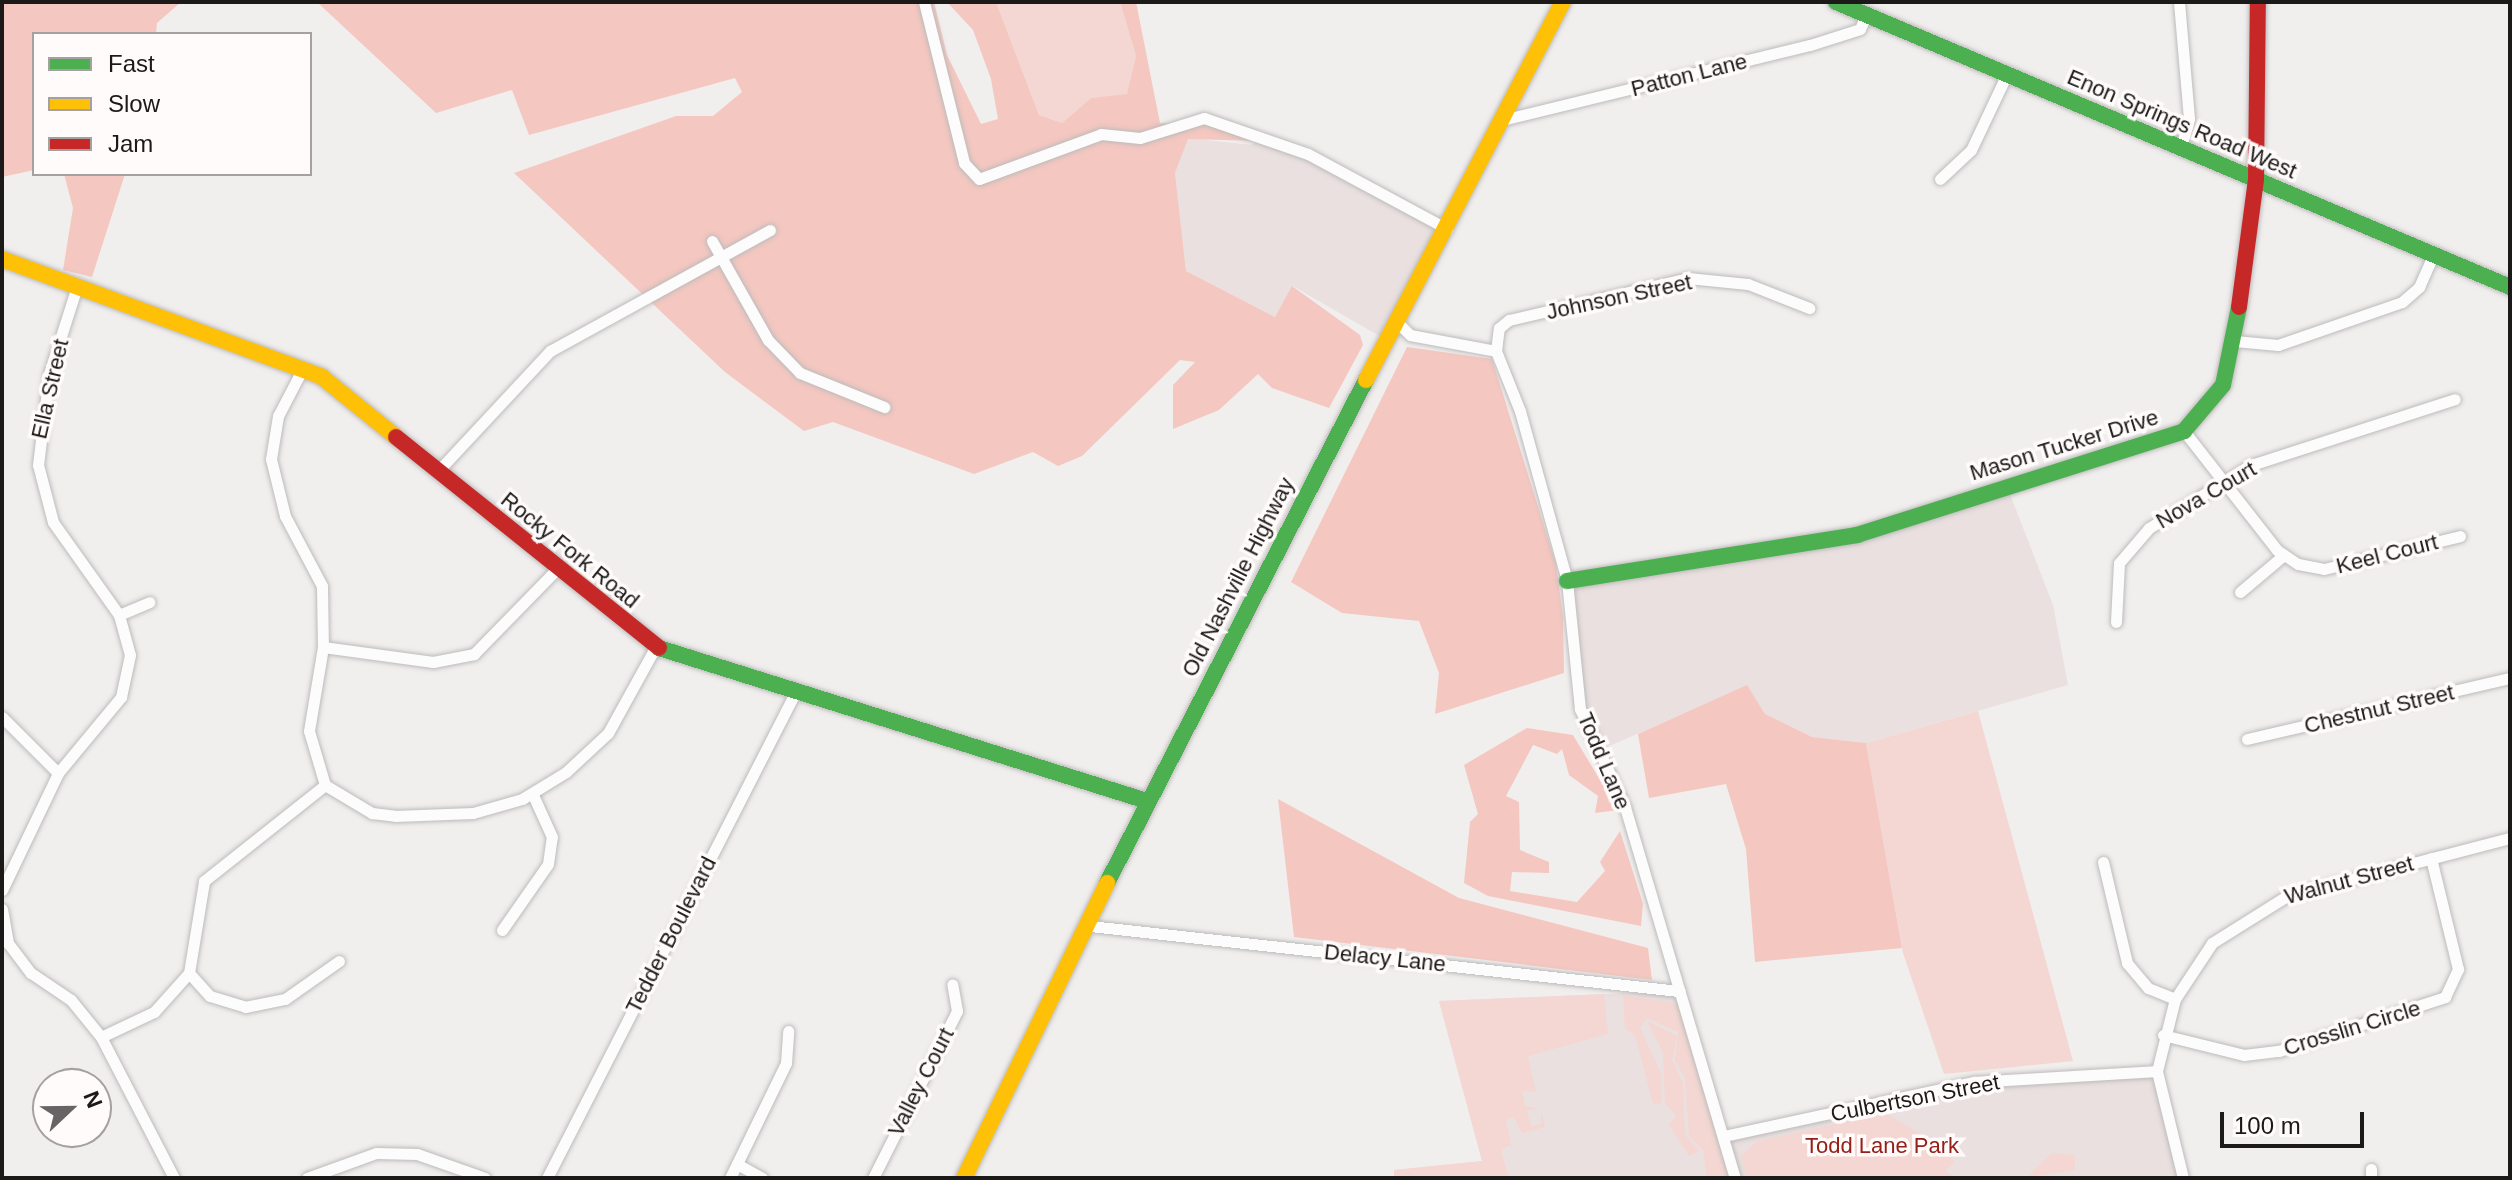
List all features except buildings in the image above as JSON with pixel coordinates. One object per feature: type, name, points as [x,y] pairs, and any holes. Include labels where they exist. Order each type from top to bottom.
[{"type":"street","points":[[924,2],[964,163],[979,179],[1101,134],[1140,138],[1204,118],[1303,152],[1447,229]]},
{"type":"street","name":"Old Nashville Highway","points":[[964,1178],[1090,926],[1147,801],[1563,2]]},
{"type":"street","name":"Enon Springs Road West","points":[[1836,2],[2510,287]]},
{"type":"street","points":[[2179,2],[2189,119],[2181,147]]},
{"type":"street","name":"Mason Tucker Drive","points":[[1567,581],[1857,535],[2184,431],[2223,385],[2235,341],[2256,179],[2258,2]]},
{"type":"street","name":"Patton Lane","points":[[1502,120],[1810,45],[1860,29],[1866,15]]},
{"type":"street","points":[[1940,179],[1971,150],[2007,74]]},
{"type":"street","points":[[439,470],[550,351],[770,230]]},
{"type":"street","points":[[712,241],[768,340],[800,373],[884,407]]},
{"type":"street","points":[[2235,341],[2278,345],[2402,302],[2414,295],[2433,255]]},
{"type":"street","name":"Rocky Fork Road","points":[[2,259],[303,368],[340,389],[656,646],[795,693],[1147,801]]},
{"type":"street","name":"Johnson Street","points":[[1496,351],[1499,328],[1509,320],[1688,278],[1748,284],[1809,308]]},
{"type":"street","name":"Ella Street","points":[[2,890],[58,773],[121,697],[130,655],[119,615],[53,522],[38,465],[49,374],[77,286]]},
{"type":"street","points":[[1397,322],[1410,335],[1496,351]]},
{"type":"street","name":"Todd Lane","points":[[1496,351],[1544,486],[1567,581],[1580,709],[1625,807],[1735,1178]]},
{"type":"street","points":[[303,368],[278,416],[271,459],[285,516],[316,566],[323,647],[309,731],[325,785],[372,813],[421,817],[473,813],[532,793],[608,733],[656,646]]},
{"type":"street","name":"Nova Court","points":[[2116,622],[2119,563],[2130,544],[2224,482],[2251,465],[2455,399]]},
{"type":"street","points":[[2184,431],[2284,555],[2240,592]]},
{"type":"street","name":"Keel Court","points":[[2284,555],[2324,569],[2460,536]]},
{"type":"street","points":[[323,647],[433,662],[474,654],[558,568]]},
{"type":"street","points":[[119,615],[149,602]]},
{"type":"street","name":"Chestnut Street","points":[[2247,739],[2510,678]]},
{"type":"street","name":"Tedder Boulevard","points":[[547,1178],[795,693]]},
{"type":"street","points":[[2,717],[58,773]]},
{"type":"street","points":[[101,1037],[154,1012],[189,973],[204,881],[325,785]]},
{"type":"street","points":[[502,930],[548,864],[552,837],[532,793]]},
{"type":"street","name":"Walnut Street","points":[[2183,1178],[2157,1071],[2163,1035],[2175,999],[2212,943],[2256,909],[2510,838]]},
{"type":"street","name":"Crosslin Circle","points":[[2163,1035],[2244,1055],[2279,1051],[2445,997],[2458,969],[2431,858]]},
{"type":"street","points":[[2103,862],[2127,963],[2148,988],[2175,999]]},
{"type":"street","points":[[2,909],[8,943],[31,973],[71,1000],[101,1037],[174,1178]]},
{"type":"street","name":"Delacy Lane","points":[[1090,926],[1679,991]]},
{"type":"street","points":[[189,973],[210,996],[245,1007],[285,999],[339,961]]},
{"type":"street","name":"Valley Court","points":[[873,1178],[957,1011],[952,984]]},
{"type":"street","points":[[730,1178],[786,1063],[788,1031]]},
{"type":"street","name":"Culbertson Street","points":[[1724,1136],[1974,1082],[2157,1071]]},
{"type":"street","points":[[307,1178],[376,1153],[417,1154],[485,1178]]},
{"type":"street","points":[[737,1164],[762,1178]]},
{"type":"shaded area","points":[[2,2],[181,2],[157,23],[156,32],[32,32],[32,170],[2,177]]},
{"type":"shaded area","points":[[317,2],[934,2],[947,55],[981,124],[998,119],[991,79],[973,30],[947,2],[996,2],[1039,115],[1062,123],[1091,98],[1127,94],[1136,56],[1120,2],[1136,2],[1160,123],[1216,125],[1259,141],[1188,139],[1175,173],[1186,271],[1275,317],[1292,286],[1360,335],[1363,345],[1329,408],[1272,388],[1258,374],[1219,410],[1173,429],[1173,385],[1195,362],[1180,360],[1082,456],[1058,466],[1033,452],[974,474],[833,422],[804,431],[725,372],[514,173],[676,116],[713,116],[742,92],[735,78],[529,135],[512,90],[436,113]]},
{"type":"shaded area","points":[[1188,138],[1251,145],[1263,138],[1303,152],[1447,229],[1388,341],[1293,286],[1275,317],[1186,271],[1175,173]]},
{"type":"shaded area","points":[[65,176],[124,176],[92,277],[63,270],[73,208]]},
{"type":"shaded area","points":[[1407,347],[1492,359],[1556,564],[1563,617],[1564,673],[1435,714],[1439,673],[1419,621],[1342,613],[1291,582]]},
{"type":"shaded area","points":[[2006,484],[2053,605],[2068,685],[1866,743],[1812,737],[1765,714],[1747,686],[1598,751],[1580,709],[1567,581],[1857,535]]},
{"type":"shaded area","points":[[1747,685],[1765,714],[1812,737],[1866,743],[1902,948],[1755,962],[1746,849],[1726,784],[1649,798],[1638,734]]},
{"type":"shaded area","points":[[1527,728],[1573,735],[1618,810],[1595,813],[1598,796],[1569,775],[1562,749],[1557,754],[1533,745],[1506,796],[1519,802],[1520,850],[1549,862],[1549,873],[1512,872],[1510,891],[1577,902],[1605,871],[1600,862],[1620,831],[1643,904],[1641,926],[1488,896],[1464,883],[1470,822],[1478,814],[1464,765]]},
{"type":"shaded area","points":[[1278,799],[1459,898],[1648,948],[1652,980],[1294,937]]},
{"type":"shaded area","points":[[1679,991],[1724,1136],[1974,1082],[2157,1071],[2183,1178],[1394,1178],[1394,1170],[1482,1161],[1439,1001]]},
{"type":"green space","points":[[996,2],[1120,2],[1136,56],[1127,95],[1091,98],[1062,123],[1039,115]]},
{"type":"green space","points":[[1978,711],[2073,1061],[1944,1074],[1903,953],[1866,743]]},
{"type":"green space","points":[[1604,994],[1608,1034],[1528,1056],[1536,1092],[1522,1091],[1525,1106],[1537,1108],[1527,1111],[1531,1126],[1541,1124],[1541,1111],[1545,1127],[1522,1133],[1514,1117],[1506,1120],[1511,1145],[1501,1150],[1509,1178],[1394,1178],[1394,1170],[1482,1161],[1439,1001]]},
{"type":"green space","points":[[1623,995],[1678,1004],[1729,1178],[1707,1178],[1703,1150],[1689,1136],[1685,1078],[1675,1061],[1678,1032],[1647,1018],[1640,1028],[1661,1073],[1662,1103],[1653,1104],[1635,1036],[1625,1028]]},
{"type":"green space","points":[[1647,1021],[1677,1036],[1672,1060],[1683,1083],[1685,1135],[1700,1151],[1689,1156],[1669,1125],[1676,1115],[1665,1104],[1663,1053]]},
{"type":"green space","name":"Todd Lane Park","points":[[1885,1113],[1938,1144],[1955,1162],[1946,1170],[1954,1178],[1747,1178],[1741,1156],[1756,1142]]},
{"type":"green space","points":[[2052,1153],[2075,1155],[2075,1170],[2026,1178]]},
{"type":"traffic: fast","points":[[1836,2],[2510,287]]},
{"type":"traffic: fast","points":[[1567,581],[1857,535],[2184,431],[2223,385],[2239,307]]},
{"type":"traffic: fast","points":[[1107,883],[1366,380]]},
{"type":"traffic: fast","points":[[659,648],[1147,801]]},
{"type":"traffic: slow","points":[[1366,380],[1563,2]]},
{"type":"traffic: slow","points":[[2,259],[322,377],[396,437]]},
{"type":"traffic: slow","points":[[964,1178],[1107,883]]},
{"type":"traffic: jam","points":[[2239,307],[2256,179],[2258,2]]},
{"type":"traffic: jam","points":[[396,437],[659,648]]}]
